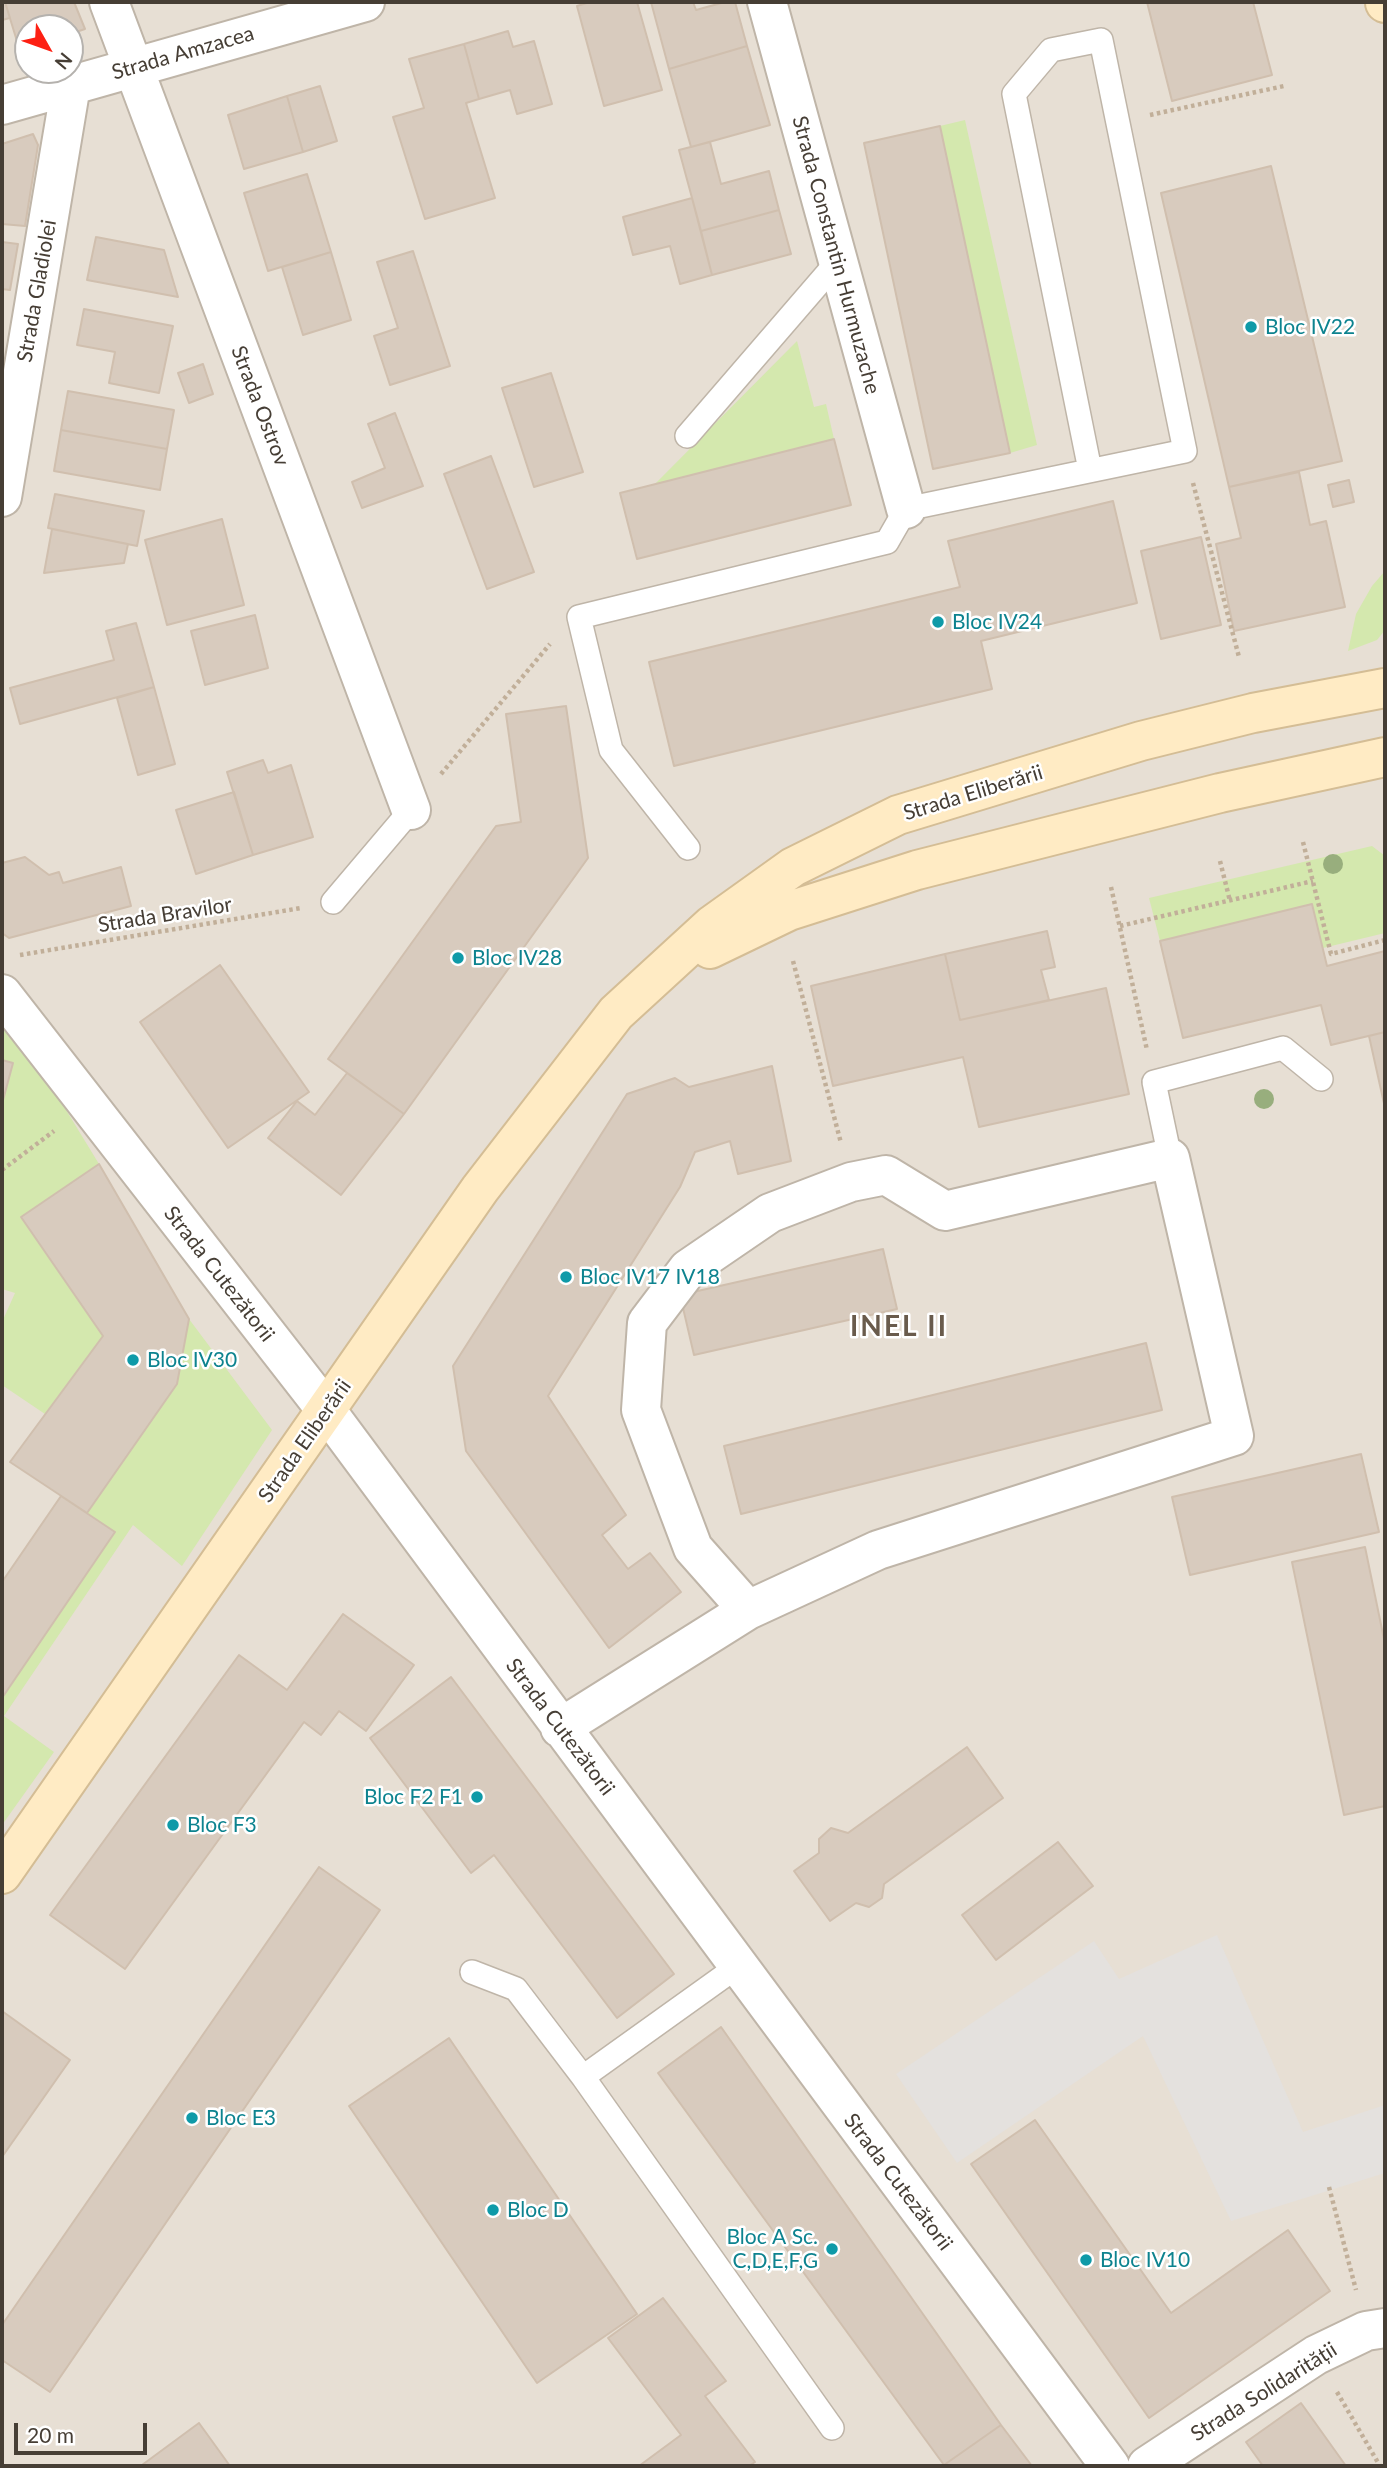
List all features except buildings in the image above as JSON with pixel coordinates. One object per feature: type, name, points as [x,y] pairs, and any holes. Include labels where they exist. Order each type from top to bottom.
[{"type":"street","name":"Strada Ostrov","points":[[110,2],[411,810]]},
{"type":"street","name":"Strada Amzacea","points":[[2,105],[365,2]]},
{"type":"street","name":"Strada Constantin Hurmuzache","points":[[767,2],[906,509]]},
{"type":"street","name":"Strada Gladiolei","points":[[2,498],[71,85]]},
{"type":"street","name":"Strada Eliberării","points":[[2,1874],[480,1189],[616,1013],[712,925],[783,874],[898,815],[1141,741],[1253,713],[1385,688]]},
{"type":"street","name":"Strada Eliberării","points":[[616,1013],[682,966],[728,939],[789,911],[917,870],[1220,793],[1385,757]]},
{"type":"street","name":"Strada Cutezătorii","points":[[2,994],[326,1410],[1110,2466]]},
{"type":"street","points":[[561,1728],[748,1610],[878,1550],[1234,1436],[1170,1158],[945,1211],[886,1175],[851,1182],[770,1213],[688,1269],[647,1323],[641,1410],[693,1548],[748,1610]]},
{"type":"street","name":"Strada Solidarității","points":[[1147,2466],[1316,2355],[1376,2330]]},
{"type":"lane","points":[[688,848],[611,750],[579,617],[887,542],[906,509],[1185,452],[1101,40],[1051,50],[1014,94],[1090,470]]},
{"type":"lane","points":[[687,436],[838,261]]},
{"type":"lane","points":[[333,902],[411,810]]},
{"type":"lane","points":[[1170,1158],[1154,1082],[1283,1048],[1321,1079]]},
{"type":"lane","points":[[583,2077],[738,1966]]},
{"type":"lane","points":[[472,1972],[516,1989],[583,2077],[832,2428]]},
{"type":"path","points":[[1118,122],[1284,86]]},
{"type":"path","points":[[1185,452],[1239,657]]},
{"type":"path","points":[[411,810],[563,628],[579,617]]},
{"type":"path","points":[[1303,842],[1331,954],[1385,940]]},
{"type":"path","points":[[1220,861],[1230,901]]},
{"type":"path","points":[[1120,926],[1313,881]]},
{"type":"path","points":[[1111,887],[1154,1082]]},
{"type":"path","name":"Strada Bravilor","points":[[15,956],[333,902]]},
{"type":"path","points":[[793,961],[851,1182]]},
{"type":"path","points":[[2,1170],[88,1105]]},
{"type":"path","points":[[1329,2187],[1376,2330]]},
{"type":"path","points":[[1316,2355],[1380,2466]]},
{"type":"shaded area","points":[[2,2],[1385,2],[1385,2466],[2,2466]]},
{"type":"shaded area","points":[[1217,1935],[1303,2132],[1385,2105],[1385,2173],[1231,2221],[1143,2036],[957,2163],[896,2074],[1094,1941],[1119,1979]]},
{"type":"green space","points":[[965,120],[1037,445],[1010,453],[940,126]]},
{"type":"green space","points":[[797,341],[814,407],[826,404],[834,439],[654,485]]},
{"type":"green space","points":[[1385,571],[1385,630],[1377,640],[1348,651],[1356,614],[1372,586]]},
{"type":"green space","points":[[1372,846],[1385,856],[1385,933],[1323,948],[1312,904],[1160,941],[1149,898]]},
{"type":"green space","points":[[2,1005],[99,1164],[22,1217],[103,1336],[45,1414],[2,1385],[2,1322],[15,1293],[2,1289],[2,1104],[13,1063],[2,1060]]},
{"type":"green space","points":[[189,1319],[272,1430],[182,1566],[133,1525],[4,1716],[54,1752],[2,1825],[2,1698],[115,1532],[87,1513],[177,1384]]},
{"type":"place","name":"Bloc IV22","points":[[1251,327]]},
{"type":"place","name":"Bloc IV24","points":[[938,622]]},
{"type":"place","name":"Bloc IV28","points":[[458,958]]},
{"type":"place","name":"Bloc IV17 IV18","points":[[566,1277]]},
{"type":"place","name":"Bloc IV30","points":[[133,1360]]},
{"type":"place","name":"Bloc F2 F1","points":[[477,1797]]},
{"type":"place","name":"Bloc F3","points":[[173,1825]]},
{"type":"place","name":"Bloc E3","points":[[192,2118]]},
{"type":"place","name":"Bloc D","points":[[493,2210]]},
{"type":"place","name":"Bloc A Sc. C,D,E,F,G","points":[[832,2249]]},
{"type":"place","name":"Bloc IV10","points":[[1086,2260]]},
{"type":"district","name":"INEL II","points":[[899,1327]]}]
